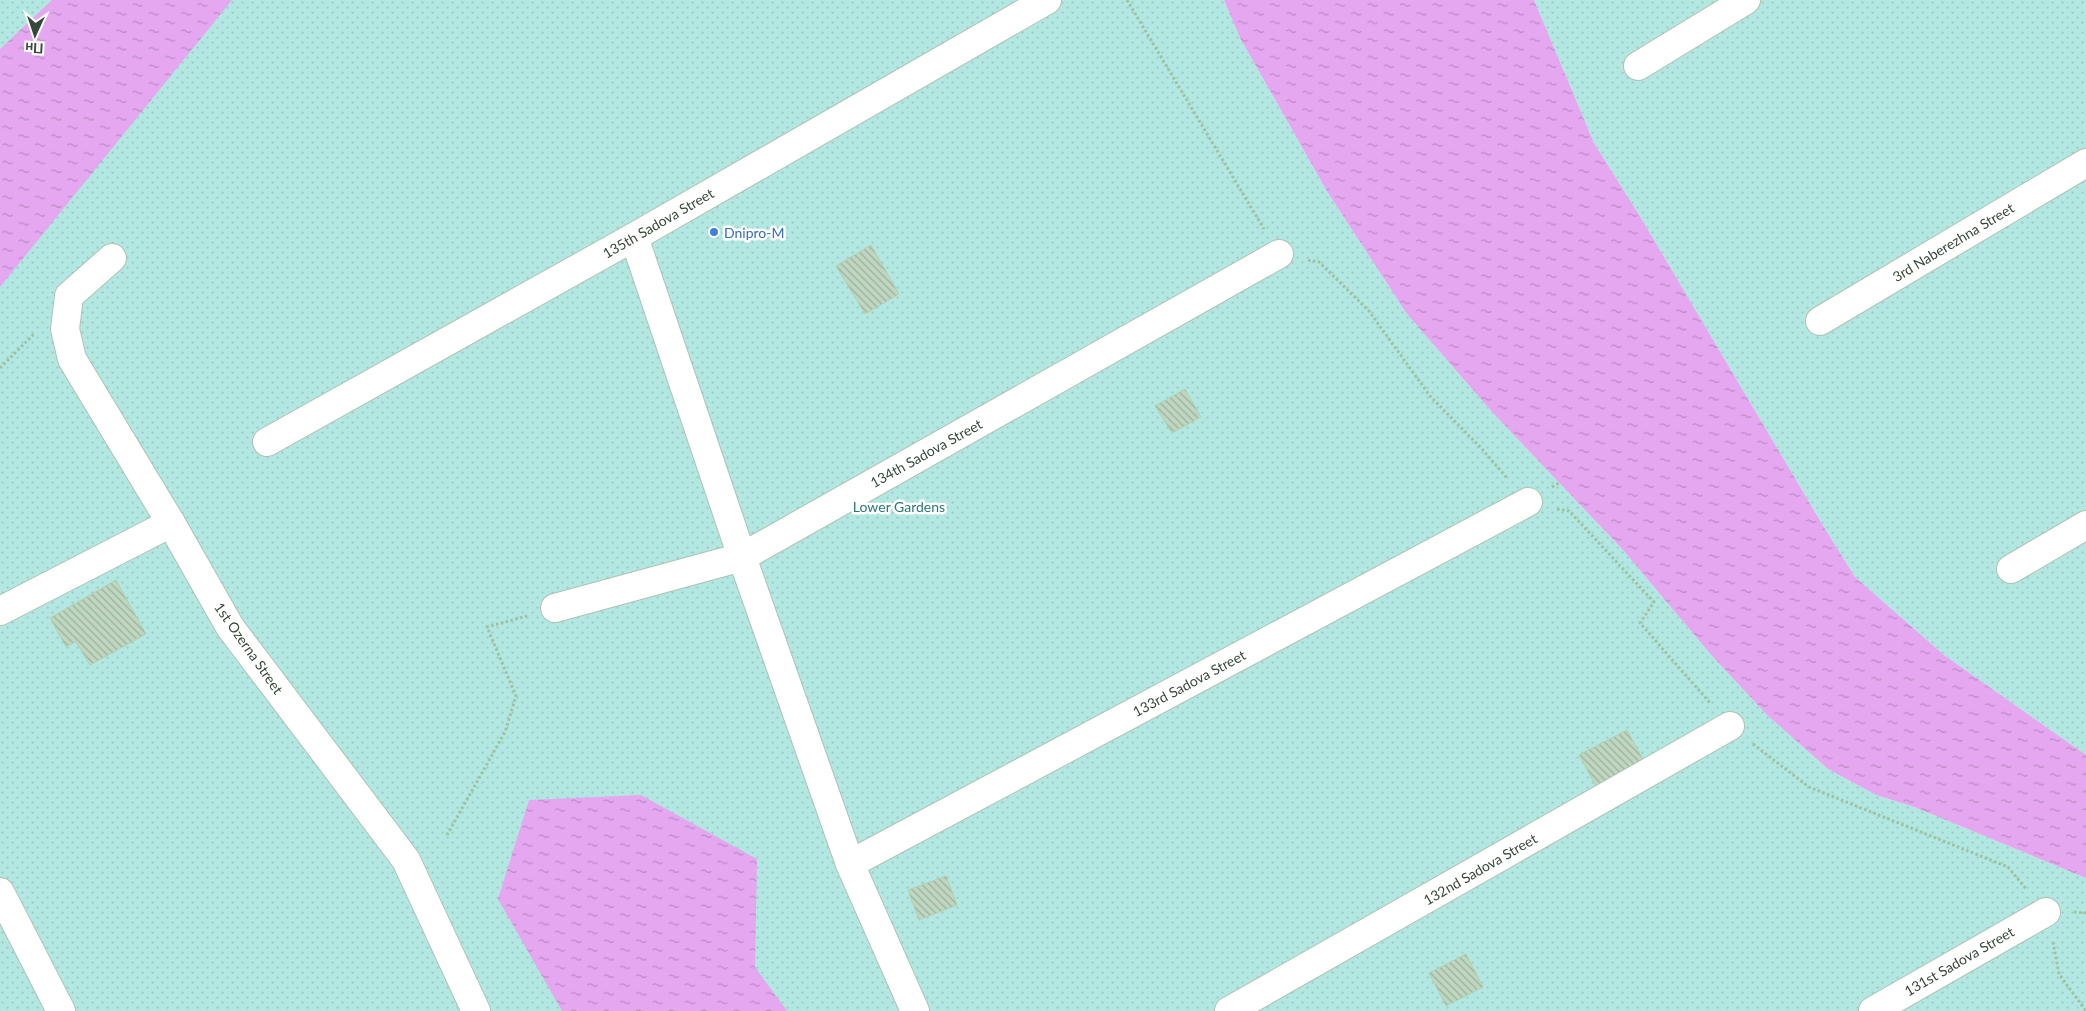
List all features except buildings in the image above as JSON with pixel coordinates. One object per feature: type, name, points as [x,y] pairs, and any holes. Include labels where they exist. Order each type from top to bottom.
[{"type":"street","name":"135th Sadova Street","points":[[268,442],[634,237],[1047,0]]},
{"type":"street","points":[[1638,66],[1746,0]]},
{"type":"street","name":"3rd Naberezhna Street","points":[[1820,321],[2086,163]]},
{"type":"street","points":[[634,237],[742,557],[850,864],[916,1011]]},
{"type":"street","name":"134th Sadova Street","points":[[555,608],[742,557],[1279,254]]},
{"type":"street","name":"1st Ozerna Street","points":[[112,258],[69,296],[65,328],[72,359],[171,523],[230,627],[406,860],[476,1011]]},
{"type":"street","name":"133rd Sadova Street","points":[[850,864],[1528,502]]},
{"type":"street","points":[[0,611],[171,523]]},
{"type":"street","points":[[2012,569],[2086,525]]},
{"type":"street","name":"132nd Sadova Street","points":[[1230,1011],[1730,726]]},
{"type":"street","points":[[0,892],[61,1011]]},
{"type":"street","name":"131st Sadova Street","points":[[1872,1011],[2046,912]]},
{"type":"path","points":[[1127,0],[1279,254],[1319,262],[1369,312],[1430,396],[1482,449],[1528,502],[1569,511],[1654,602],[1640,624],[1730,726],[1809,787],[2008,867],[2046,912],[2059,974],[2086,1011]]},
{"type":"path","points":[[0,368],[33,335],[65,328]]},
{"type":"path","points":[[448,836],[505,732],[516,696],[487,627],[555,608]]},
{"type":"green space","name":"Lower Gardens","points":[[0,0],[1224,0],[1240,38],[1328,193],[1407,314],[1492,412],[1623,550],[1712,656],[1768,716],[1828,769],[1876,795],[1917,808],[2086,878],[2086,1011],[0,1011]]},
{"type":"green space","points":[[1534,0],[2086,0],[2086,755],[1944,655],[1855,577],[1641,218],[1594,143]]},
{"type":"water","points":[[52,0],[232,0],[0,287],[0,49]]},
{"type":"water","points":[[1224,0],[1534,0],[1594,143],[1641,218],[1855,577],[1944,655],[2086,755],[2086,878],[1917,808],[1876,795],[1828,769],[1768,716],[1712,656],[1623,550],[1492,412],[1407,314],[1328,193],[1240,38]]},
{"type":"water","points":[[641,795],[757,859],[755,967],[787,1011],[562,1011],[498,899],[529,800]]},
{"type":"place","name":"Dnipro-M","points":[[714,232]]}]
